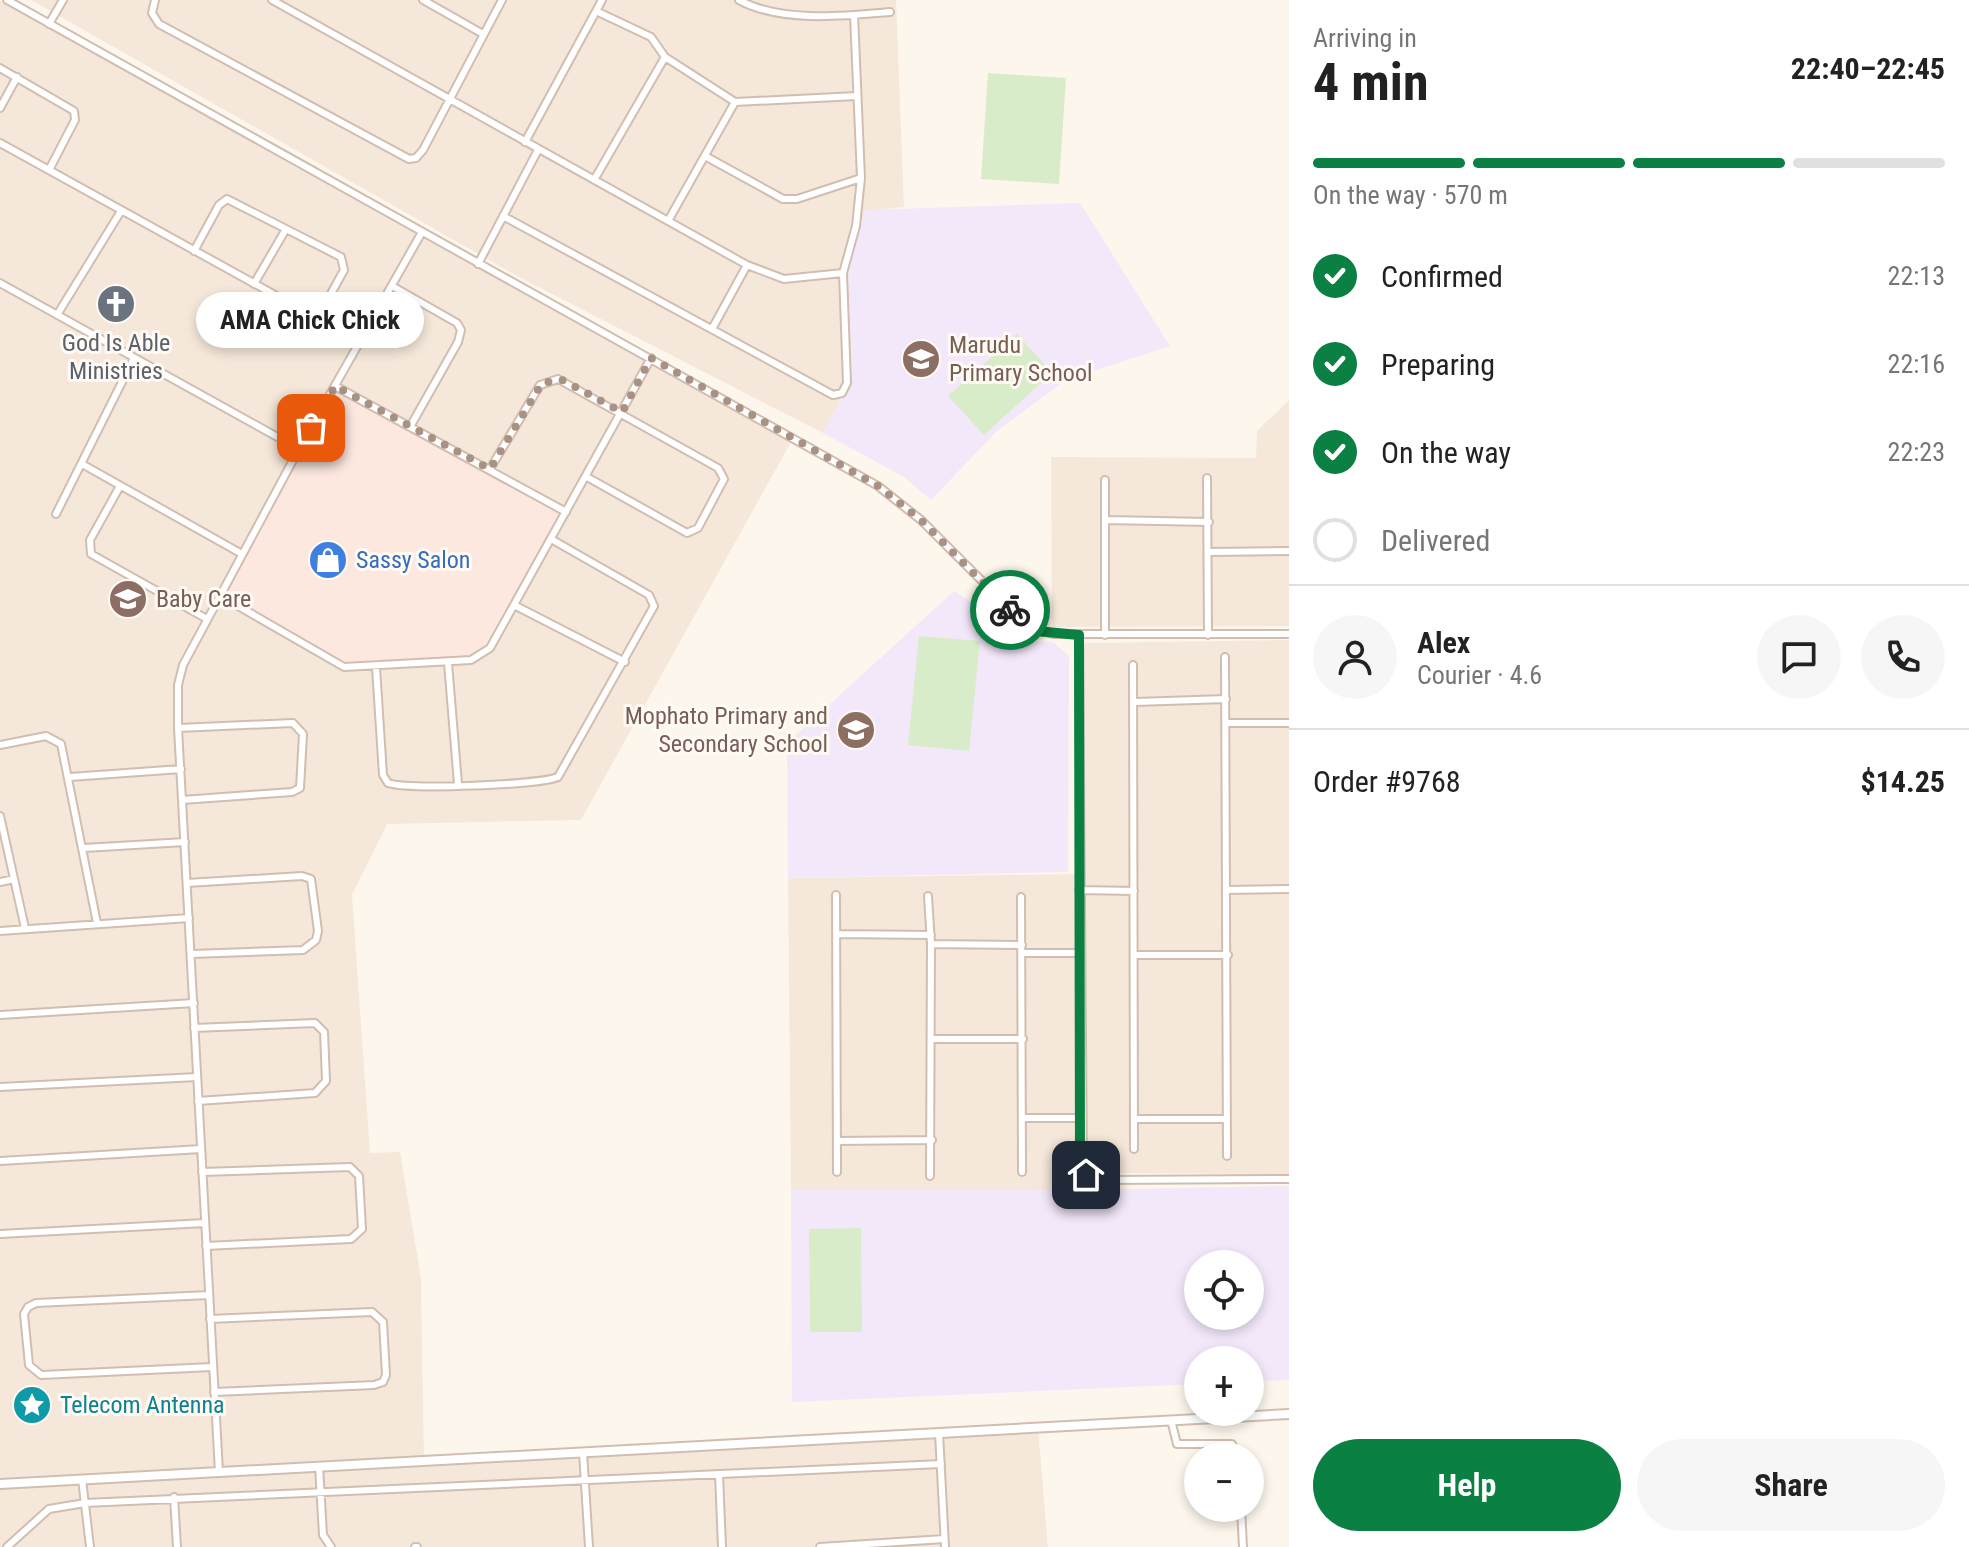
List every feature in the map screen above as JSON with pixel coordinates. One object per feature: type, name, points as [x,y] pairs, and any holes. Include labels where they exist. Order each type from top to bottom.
[{"type":"street","points":[[7,0],[878,486],[921,520],[1029,628],[1044,633],[1079,635],[1289,634]]},
{"type":"street","points":[[49,24],[63,0]]},
{"type":"street","points":[[155,0],[152,13],[159,24],[406,158],[416,158],[421,153],[502,0]]},
{"type":"street","points":[[272,0],[747,265],[784,279],[843,273]]},
{"type":"street","points":[[423,0],[483,34]]},
{"type":"street","points":[[525,142],[602,0]]},
{"type":"street","points":[[739,0],[774,12],[854,15],[890,12]]},
{"type":"street","points":[[596,11],[651,37],[665,57],[735,102],[857,96]]},
{"type":"street","points":[[503,216],[827,393],[839,394],[847,383],[843,273],[856,226],[861,178],[854,15]]},
{"type":"street","points":[[594,180],[665,57]]},
{"type":"street","points":[[0,68],[74,111],[74,122],[49,170]]},
{"type":"street","points":[[0,108],[17,77]]},
{"type":"street","points":[[668,221],[735,102]]},
{"type":"street","points":[[0,143],[360,342]]},
{"type":"street","points":[[478,264],[538,150]]},
{"type":"street","points":[[705,156],[783,199],[801,198],[861,178]]},
{"type":"street","points":[[194,251],[225,200],[286,229],[344,262],[344,270],[317,319]]},
{"type":"street","points":[[57,315],[121,211]]},
{"type":"street","points":[[254,284],[286,229]]},
{"type":"street","points":[[219,1472],[178,728],[179,676],[219,595],[422,232]]},
{"type":"street","points":[[712,329],[747,265]]},
{"type":"street","points":[[0,283],[299,449]]},
{"type":"street","points":[[392,286],[457,323],[461,330],[458,342],[410,427]]},
{"type":"street","points":[[56,514],[134,358]]},
{"type":"street","points":[[219,595],[344,667],[448,663],[482,656],[587,477],[651,358]]},
{"type":"street","points":[[490,469],[546,380],[562,380],[723,473],[724,479],[700,525],[695,531],[683,532],[587,477]]},
{"type":"street","points":[[335,386],[566,512]]},
{"type":"street","points":[[82,464],[242,554]]},
{"type":"street","points":[[1207,478],[1208,635]]},
{"type":"street","points":[[1105,480],[1105,635]]},
{"type":"street","points":[[120,486],[90,540],[91,554],[207,619]]},
{"type":"street","points":[[1106,520],[1209,522]]},
{"type":"street","points":[[376,667],[383,775],[388,783],[398,786],[458,784],[558,777],[625,662],[653,609],[653,600],[551,539]]},
{"type":"street","points":[[1209,552],[1289,551]]},
{"type":"street","points":[[514,605],[625,662]]},
{"type":"street","points":[[1079,635],[1080,1161],[1086,1175],[1095,1180],[1289,1179]]},
{"type":"street","points":[[1225,657],[1227,1156]]},
{"type":"street","points":[[448,663],[458,784]]},
{"type":"street","points":[[1133,665],[1134,1149]]},
{"type":"street","points":[[1135,702],[1226,699]]},
{"type":"street","points":[[178,728],[293,723],[303,734],[300,788],[292,792],[182,800]]},
{"type":"street","points":[[1226,723],[1289,723]]},
{"type":"street","points":[[0,745],[52,737],[61,744],[97,923]]},
{"type":"street","points":[[70,777],[181,769]]},
{"type":"street","points":[[0,816],[25,928]]},
{"type":"street","points":[[84,848],[185,842]]},
{"type":"street","points":[[187,883],[302,876],[311,879],[318,931],[316,940],[303,950],[191,954]]},
{"type":"street","points":[[0,882],[14,879]]},
{"type":"street","points":[[1227,890],[1289,889]]},
{"type":"street","points":[[1079,890],[1134,891]]},
{"type":"street","points":[[836,895],[837,1172]]},
{"type":"street","points":[[928,896],[932,1039],[930,1176]]},
{"type":"street","points":[[1021,897],[1022,1172]]},
{"type":"street","points":[[0,931],[189,918]]},
{"type":"street","points":[[838,934],[931,935]]},
{"type":"street","points":[[931,944],[1079,953]]},
{"type":"street","points":[[1135,955],[1228,955]]},
{"type":"street","points":[[0,1015],[194,1003]]},
{"type":"street","points":[[194,1028],[315,1023],[324,1032],[326,1081],[315,1093],[198,1101]]},
{"type":"street","points":[[932,1039],[1023,1039]]},
{"type":"street","points":[[0,1087],[197,1077]]},
{"type":"street","points":[[1023,1118],[1080,1118]]},
{"type":"street","points":[[1134,1119],[1227,1119]]},
{"type":"street","points":[[837,1141],[932,1140]]},
{"type":"street","points":[[0,1161],[201,1149]]},
{"type":"street","points":[[202,1172],[350,1167],[359,1176],[362,1229],[351,1239],[206,1246]]},
{"type":"street","points":[[0,1234],[205,1223]]},
{"type":"street","points":[[209,1295],[36,1303],[28,1307],[24,1314],[29,1365],[41,1375],[212,1367]]},
{"type":"street","points":[[210,1319],[372,1312],[383,1322],[386,1375],[383,1382],[374,1385],[214,1392]]},
{"type":"street","points":[[0,1484],[1289,1414]]},
{"type":"street","points":[[1171,1420],[1177,1444],[1184,1444]]},
{"type":"street","points":[[820,1547],[944,1543],[939,1433]]},
{"type":"street","points":[[583,1452],[589,1547]]},
{"type":"street","points":[[7,1547],[49,1509],[85,1503],[941,1464]]},
{"type":"street","points":[[319,1466],[323,1535],[331,1547]]},
{"type":"street","points":[[719,1474],[722,1547]]},
{"type":"street","points":[[82,1479],[90,1547]]},
{"type":"street","points":[[174,1497],[177,1547]]},
{"type":"street","points":[[1242,1522],[1243,1547]]},
{"type":"shaded area","points":[[31,0],[896,0],[904,207],[865,211],[848,269],[852,379],[823,433],[519,277]]},
{"type":"shaded area","points":[[0,1],[791,442],[581,820],[387,824],[352,895],[370,1153],[400,1152],[421,1278],[424,1460],[1038,1428],[1048,1547],[0,1547]]},
{"type":"shaded area","name":"Marudu Primary School","points":[[1080,203],[1170,346],[1066,380],[997,431],[931,500],[904,477],[823,433],[852,379],[848,269],[865,210]]},
{"type":"shaded area","points":[[335,386],[566,512],[490,648],[471,660],[344,667],[219,595]]},
{"type":"shaded area","points":[[1289,400],[1289,626],[1052,627],[1051,457],[1256,458],[1257,431]]},
{"type":"shaded area","name":"Mophato Primary and Secondary School","points":[[954,591],[1032,642],[1053,642],[1069,656],[1068,872],[788,878],[787,743]]},
{"type":"shaded area","points":[[1289,640],[1289,1174],[1107,1173],[1070,1190],[791,1190],[788,878],[1080,874],[1082,643]]},
{"type":"shaded area","points":[[1289,1186],[1289,1380],[1264,1381],[1264,1346],[1184,1346],[1184,1385],[792,1402],[791,1190]]},
{"type":"green space","points":[[988,73],[1066,78],[1059,184],[981,179]]},
{"type":"green space","points":[[1017,334],[1052,373],[984,435],[948,396]]},
{"type":"green space","points":[[919,636],[980,641],[969,751],[908,745]]},
{"type":"green space","points":[[861,1228],[862,1332],[810,1332],[809,1229]]},
{"type":"way so far","points":[[311,428],[335,386],[490,469],[540,385],[546,380],[562,380],[622,412],[651,358],[878,486],[921,520],[1010,610]]},
{"type":"place","name":"God Is Able Ministries","points":[[116,304]]},
{"type":"place","name":"Marudu Primary School","points":[[921,359]]},
{"type":"place","name":"AMA Chick Chick","points":[[311,428]]},
{"type":"place","name":"Sassy Salon","points":[[328,560]]},
{"type":"place","name":"Baby Care","points":[[128,599]]},
{"type":"place","name":"Mophato Primary and Secondary School","points":[[856,730]]},
{"type":"place","name":"Telecom Antenna","points":[[32,1405]]},
{"type":"route","points":[[1010,610],[1036,631],[1079,635],[1080,1161],[1086,1175]]}]
